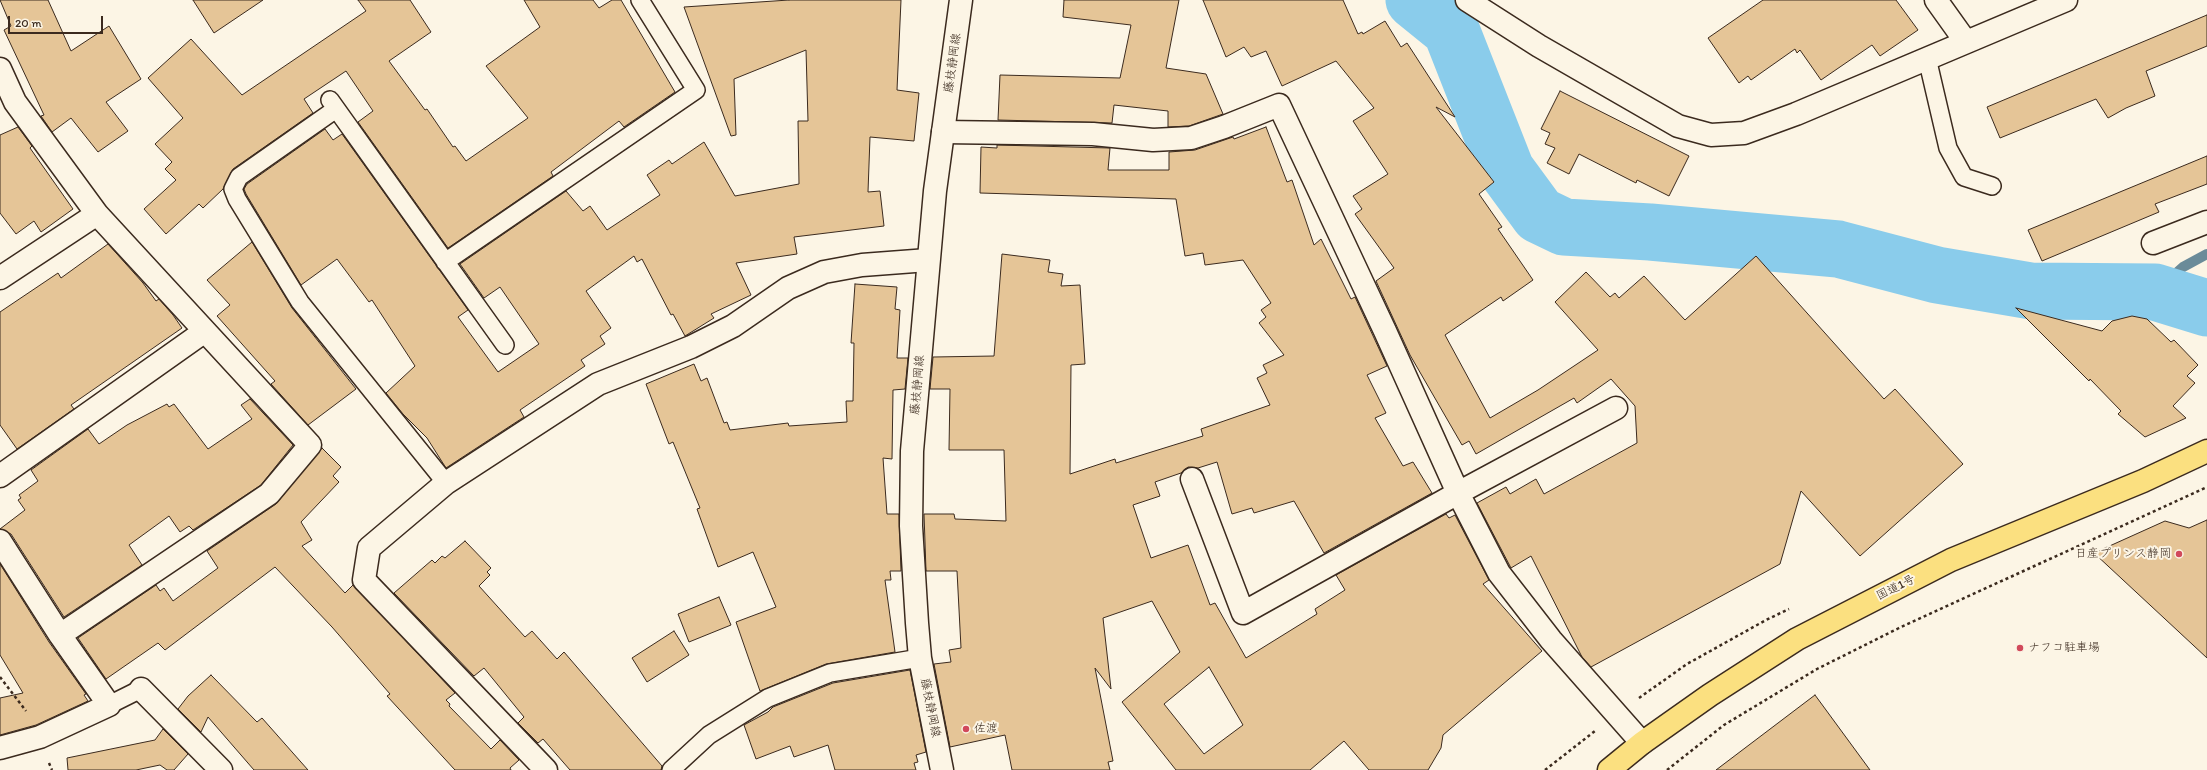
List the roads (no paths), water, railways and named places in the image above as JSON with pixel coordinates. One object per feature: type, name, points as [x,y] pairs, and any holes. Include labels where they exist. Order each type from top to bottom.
[{"type":"highway","name":"国道1号","points":[[1609,770],[1642,743],[1710,695],[1797,639],[1944,564],[2143,481],[2207,451]]},
{"type":"street","name":"藤枝静岡線","points":[[942,770],[920,658],[911,526],[912,451],[928,260],[943,132],[962,0]]},
{"type":"street","points":[[1467,0],[1539,46],[1678,126],[1711,136],[1744,132],[1796,114],[2066,0]]},
{"type":"street","points":[[1936,0],[1966,42]]},
{"type":"street","points":[[0,69],[8,105],[97,214],[310,445],[269,494],[60,635]]},
{"type":"street","points":[[943,132],[1093,134],[1152,140],[1191,138],[1224,127],[1279,105],[1385,331],[1458,493],[1499,573],[1524,607],[1642,743]]},
{"type":"street","points":[[0,278],[97,214]]},
{"type":"street","points":[[2153,243],[2207,222]]},
{"type":"street","points":[[546,770],[364,580],[368,548],[446,483],[598,384],[691,346],[733,326],[788,288],[824,272],[862,265],[928,260]]},
{"type":"street","points":[[0,476],[205,331]]},
{"type":"street","points":[[1192,479],[1243,613],[1458,493],[1616,408]]},
{"type":"street","points":[[0,541],[60,635],[109,705],[40,736],[0,748]]},
{"type":"street","points":[[140,689],[220,770]]},
{"type":"lane","points":[[446,262],[696,90],[640,0]]},
{"type":"lane","points":[[1926,58],[1948,148],[1964,177],[1992,186]]},
{"type":"lane","points":[[446,483],[300,302],[237,199],[233,189],[239,176],[333,104],[506,345]]},
{"type":"lane","points":[[671,770],[709,735],[768,698],[830,673],[920,658]]},
{"type":"lane","points":[[109,705],[140,689]]},
{"type":"waterway","points":[[1414,0],[1451,30],[1506,170],[1539,215],[1564,227],[1650,232],[1838,249],[1937,275],[2031,291],[2155,292],[2207,308]]},
{"type":"waterway","points":[[2155,292],[2183,267],[2207,254]]},
{"type":"place","name":"日産プリンス静岡","points":[[2179,554]]},
{"type":"place","name":"ナフコ駐車場","points":[[2020,648]]},
{"type":"place","name":"佐渡","points":[[966,729]]}]
